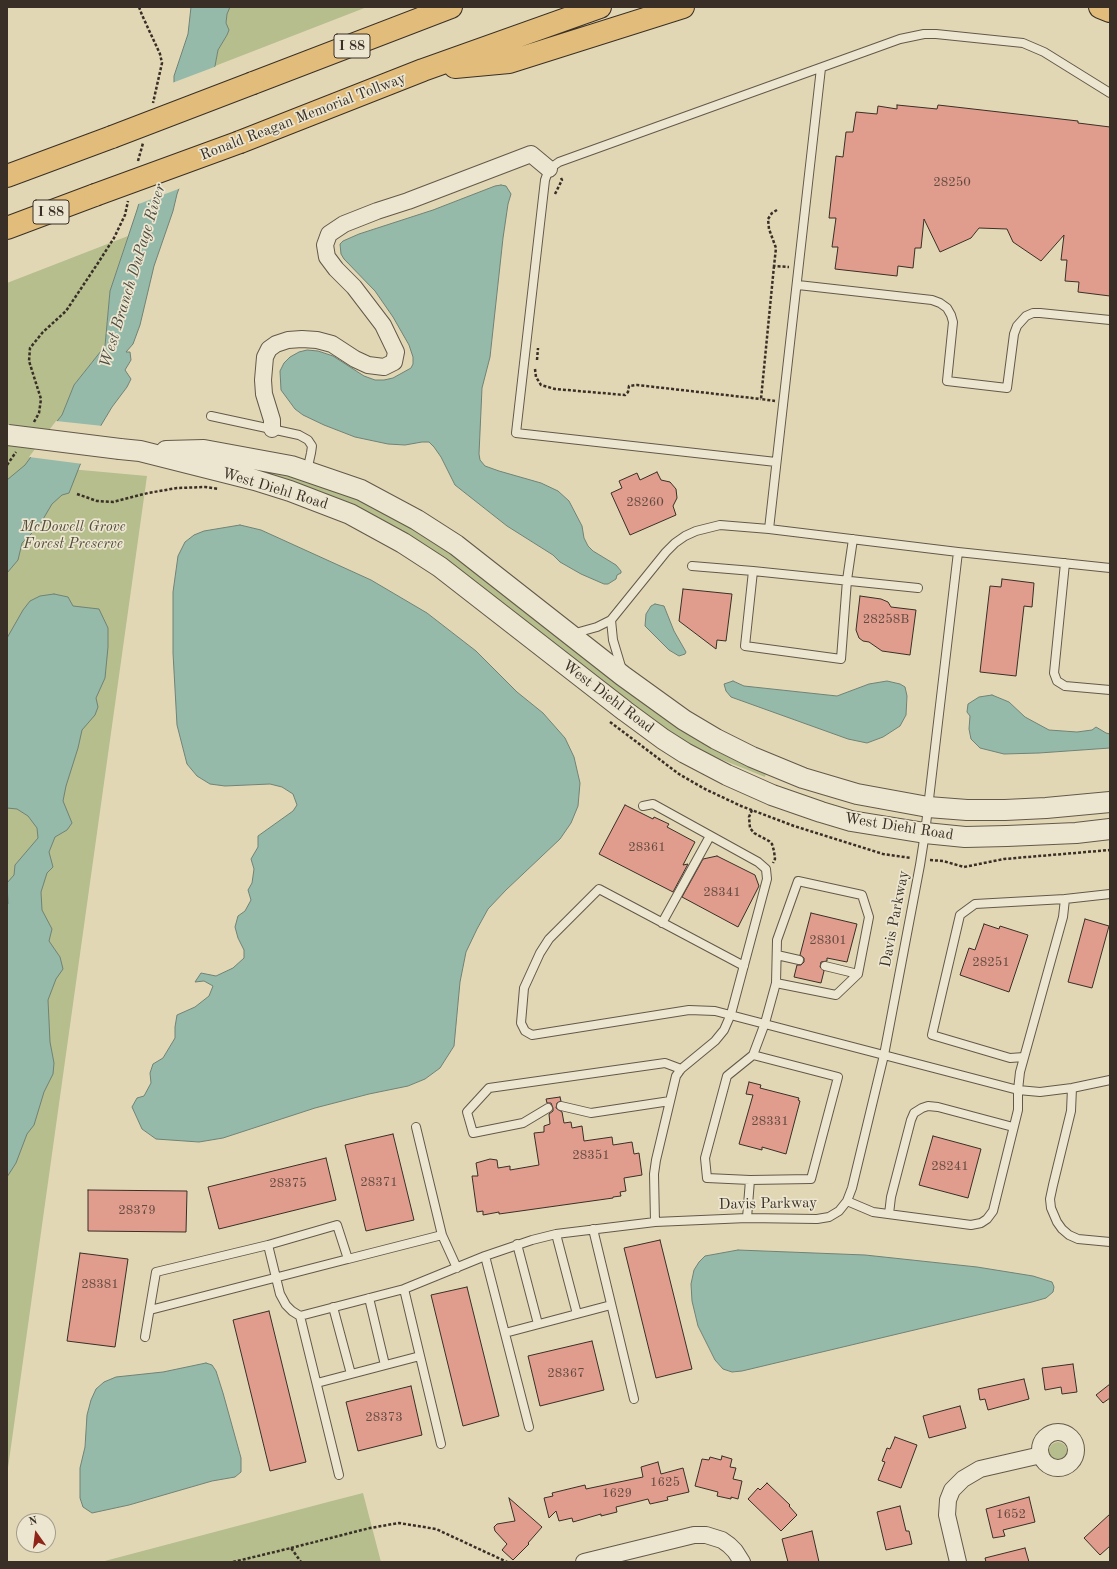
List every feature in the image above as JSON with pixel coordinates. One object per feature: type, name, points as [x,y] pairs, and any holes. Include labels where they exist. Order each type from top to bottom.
[{"type":"highway","name":"I 88","points":[[7,176],[451,7]]},
{"type":"highway","name":"Ronald Reagan Memorial Tollway","points":[[7,228],[240,142],[423,70],[600,7]]},
{"type":"highway","points":[[423,70],[509,62],[683,7]]},
{"type":"highway","points":[[1100,7],[1110,11]]},
{"type":"street","points":[[272,428],[272,420],[264,394],[263,380],[265,357],[269,349],[276,344],[288,340],[317,340],[332,344],[355,359],[368,365],[384,367],[394,362],[396,352],[383,325],[354,287],[327,257],[325,245],[329,234],[344,224],[531,154],[549,170]]},
{"type":"street","name":"West Diehl Road","points":[[8,435],[140,451],[204,450],[291,466],[361,490],[417,520],[456,545],[623,676],[684,720],[752,757],[803,778],[840,790],[928,807],[967,810],[1012,810],[1110,802]]},
{"type":"street","name":"West Diehl Road","points":[[140,451],[255,480],[290,491],[350,514],[403,543],[440,567],[631,716],[685,753],[726,775],[772,795],[821,812],[878,826],[925,833],[965,837],[1076,833],[1110,829]]},
{"type":"street","points":[[958,1562],[947,1515],[948,1500],[952,1490],[963,1479],[980,1469],[1040,1455]]},
{"type":"street","points":[[584,1562],[694,1535],[706,1535],[722,1540],[736,1551],[742,1562]]},
{"type":"lane","points":[[776,462],[516,432],[544,180],[549,170],[559,162],[900,39],[924,34],[1023,43],[1053,57],[1110,93]]},
{"type":"lane","points":[[769,529],[798,284],[821,68]]},
{"type":"lane","points":[[798,284],[932,300],[940,303],[947,308],[953,322],[947,381],[1007,388],[1014,334],[1017,326],[1026,316],[1040,312],[1110,320]]},
{"type":"lane","points":[[211,416],[272,428],[299,435],[308,440],[312,446],[312,453],[307,471]]},
{"type":"lane","points":[[570,634],[586,631],[611,620],[666,552],[685,536],[696,531],[720,525],[769,529],[958,552],[1110,568]]},
{"type":"lane","points":[[753,571],[745,646],[841,659],[847,580],[852,539]]},
{"type":"lane","name":"Davis Parkway","points":[[300,1316],[404,1289],[517,1244],[556,1234],[655,1222],[747,1218],[817,1219],[829,1217],[839,1211],[847,1201],[852,1188],[884,1055],[925,833],[958,552]]},
{"type":"lane","points":[[1065,563],[1054,673],[1057,681],[1065,686],[1110,690]]},
{"type":"lane","points":[[692,566],[918,588]]},
{"type":"lane","points":[[611,620],[613,640],[623,676]]},
{"type":"lane","points":[[643,806],[653,804],[758,862],[766,868],[767,879],[731,1014],[724,1030],[715,1041],[681,1069],[676,1076],[654,1174],[655,1222]]},
{"type":"lane","points":[[662,923],[710,836]]},
{"type":"lane","points":[[753,1055],[838,1077],[811,1179],[750,1180],[707,1178],[705,1158],[727,1076],[753,1055],[765,1023],[776,983],[778,940],[798,881],[862,895],[868,917],[858,974],[836,995],[776,983]]},
{"type":"lane","points":[[744,966],[599,889],[549,939],[540,953],[524,988],[521,1023],[525,1031],[532,1035],[690,1010],[715,1011],[1018,1090],[1040,1092],[1072,1088],[1110,1080]]},
{"type":"lane","points":[[1024,1057],[1010,1058],[932,1035],[960,915],[976,904],[1064,899],[1110,894]]},
{"type":"lane","points":[[847,1201],[873,1212],[971,1225],[981,1223],[987,1219],[993,1211],[1018,1110],[1020,1072],[1063,917],[1064,899]]},
{"type":"lane","points":[[777,956],[799,960]]},
{"type":"lane","points":[[825,966],[858,974]]},
{"type":"lane","points":[[548,1108],[523,1123],[473,1133],[467,1112],[489,1088],[665,1063],[681,1069]]},
{"type":"lane","points":[[1072,1088],[1071,1111],[1052,1184],[1050,1199],[1051,1208],[1057,1222],[1062,1229],[1069,1234],[1078,1239],[1110,1242]]},
{"type":"lane","points":[[561,1106],[591,1113],[670,1101]]},
{"type":"lane","points":[[889,1214],[891,1197],[914,1113],[928,1106],[938,1107],[1013,1127]]},
{"type":"lane","points":[[416,1127],[442,1235],[456,1268]]},
{"type":"lane","points":[[747,1218],[750,1180]]},
{"type":"lane","points":[[145,1337],[156,1272],[268,1245],[338,1225],[348,1259]]},
{"type":"lane","points":[[593,1229],[634,1399]]},
{"type":"lane","points":[[556,1234],[577,1314]]},
{"type":"lane","points":[[150,1310],[442,1235]]},
{"type":"lane","points":[[517,1244],[538,1324]]},
{"type":"lane","points":[[268,1245],[280,1294],[292,1311],[300,1316],[339,1475]]},
{"type":"lane","points":[[485,1256],[529,1427]]},
{"type":"lane","points":[[404,1289],[441,1444]]},
{"type":"lane","points":[[369,1298],[385,1365]]},
{"type":"lane","points":[[505,1333],[611,1305]]},
{"type":"lane","points":[[333,1307],[351,1374]]},
{"type":"lane","points":[[316,1384],[420,1356]]},
{"type":"path","points":[[139,7],[160,54],[162,63],[151,110]]},
{"type":"path","points":[[138,162],[144,140]]},
{"type":"path","points":[[39,413],[41,399],[29,361],[30,348],[43,332],[66,311],[98,264],[125,215],[128,200]]},
{"type":"path","points":[[761,399],[776,248],[769,229],[768,220],[772,213],[777,210]]},
{"type":"path","points":[[774,266],[799,268]]},
{"type":"path","points":[[525,359],[537,360],[535,369],[536,377],[541,385],[554,389],[625,395],[628,392],[629,386],[633,384],[784,402]]},
{"type":"path","points":[[7,465],[11,461]]},
{"type":"path","points":[[77,494],[97,501],[113,502],[148,493],[177,488],[205,487],[226,490]]},
{"type":"path","points":[[605,718],[679,774],[705,789],[752,810],[794,826],[889,855]]},
{"type":"path","points":[[752,810],[749,817],[750,828],[754,833],[769,841],[774,852],[775,859],[771,867]]},
{"type":"path","points":[[943,861],[964,867],[1004,859],[1110,850]]},
{"type":"path","points":[[233,1562],[370,1528],[398,1523],[436,1529],[507,1562]]},
{"type":"path","points":[[291,1548],[301,1562]]},
{"type":"green space","points":[[230,7],[367,7],[215,66],[218,50],[229,30],[226,23],[227,14]]},
{"type":"green space","name":"McDowell Grove Forest Preserve","points":[[128,236],[110,291],[105,346],[74,385],[62,415],[26,465],[147,476],[7,1475],[7,283]]},
{"type":"green space","points":[[265,470],[303,479],[352,496],[412,526],[766,773],[765,777],[688,746],[508,611],[265,473]]},
{"type":"green space","points":[[1058,1442],[1064,1445],[1067,1451],[1064,1457],[1058,1460],[1052,1457],[1049,1451],[1052,1445]]},
{"type":"green space","points":[[363,1493],[381,1562],[101,1562],[328,1502]]},
{"type":"water","name":"West Branch DuPage River","points":[[191,7],[230,7],[227,14],[226,23],[229,30],[218,50],[215,66],[173,211],[154,266],[140,325],[133,344],[126,352],[130,352],[131,360],[125,370],[131,379],[100,427],[80,465],[69,493],[62,495],[52,504],[39,526],[22,543],[18,560],[7,573],[7,480],[25,465],[62,415],[74,385],[105,346],[110,291],[137,210],[174,85],[174,76],[188,34]]},
{"type":"water","points":[[501,185],[506,186],[511,194],[503,238],[490,357],[482,388],[480,460],[485,466],[541,483],[558,491],[569,501],[582,526],[584,538],[588,546],[593,551],[616,565],[621,571],[621,573],[617,575],[616,579],[608,584],[604,584],[581,574],[560,562],[553,555],[507,526],[455,485],[441,457],[429,442],[405,445],[388,444],[355,437],[303,415],[295,409],[281,390],[280,371],[284,363],[290,357],[307,350],[318,351],[333,356],[364,376],[375,380],[393,378],[411,368],[413,364],[413,357],[409,345],[393,317],[375,291],[344,259],[341,254],[340,244],[343,241],[359,234],[433,210]]},
{"type":"water","points":[[240,525],[261,530],[371,580],[427,613],[476,651],[517,692],[543,713],[565,738],[574,757],[580,783],[578,806],[571,823],[560,839],[488,909],[477,929],[466,952],[460,982],[454,1046],[440,1068],[425,1079],[408,1086],[315,1108],[223,1138],[199,1142],[156,1139],[142,1129],[132,1107],[137,1098],[144,1096],[151,1083],[150,1073],[153,1064],[163,1058],[175,1038],[177,1015],[195,1007],[209,996],[213,986],[204,981],[195,982],[201,973],[216,976],[233,968],[244,958],[244,950],[238,938],[235,927],[238,916],[245,911],[251,900],[248,890],[252,883],[254,869],[251,859],[258,847],[258,836],[293,811],[297,805],[293,794],[282,787],[270,784],[225,786],[210,784],[197,776],[187,764],[177,725],[173,653],[173,592],[178,556],[185,542],[194,535],[204,531]]},
{"type":"water","points":[[54,594],[68,597],[73,606],[99,609],[108,628],[108,647],[105,678],[96,698],[98,707],[95,715],[82,730],[66,786],[63,801],[72,823],[67,830],[55,837],[49,852],[53,867],[47,873],[41,892],[42,910],[52,929],[49,941],[60,957],[63,969],[56,979],[48,1000],[50,1042],[54,1063],[53,1074],[44,1092],[34,1125],[27,1134],[16,1163],[7,1177],[7,883],[14,875],[15,865],[38,838],[37,828],[28,816],[17,809],[7,808],[7,638],[30,601],[40,596]]},
{"type":"water","points":[[655,604],[664,606],[674,631],[686,652],[685,654],[679,656],[669,650],[645,626],[646,614],[651,606]]},
{"type":"water","points":[[733,681],[744,686],[837,696],[869,684],[887,681],[900,684],[905,687],[907,696],[906,715],[900,726],[883,737],[867,743],[848,739],[731,697],[726,691],[724,684]]},
{"type":"water","points":[[992,695],[1009,702],[1025,717],[1049,730],[1077,732],[1092,730],[1096,727],[1110,734],[1110,748],[1004,754],[980,748],[971,739],[969,729],[970,716],[967,712],[968,704],[979,697]]},
{"type":"water","points":[[738,1250],[865,1255],[977,1267],[1033,1276],[1052,1282],[1054,1287],[1053,1292],[1046,1298],[1032,1302],[742,1371],[732,1372],[723,1369],[715,1360],[698,1326],[692,1301],[691,1284],[694,1270],[705,1256]]},
{"type":"water","points":[[206,1363],[212,1365],[216,1371],[241,1458],[241,1472],[235,1477],[212,1481],[129,1505],[92,1513],[83,1507],[80,1498],[80,1468],[85,1447],[87,1415],[96,1389],[104,1382],[116,1377],[163,1372]]},
{"type":"pier","points":[[217,66],[181,188],[136,205],[172,83]]},
{"type":"pier","points":[[56,421],[103,426],[83,464],[29,457]]},
{"type":"building","points":[[897,105],[937,109],[938,105],[1078,121],[1078,123],[1110,127],[1110,296],[1078,292],[1079,282],[1065,281],[1067,260],[1061,260],[1064,235],[1041,261],[1013,242],[1007,229],[979,228],[971,238],[940,252],[924,219],[921,248],[915,248],[913,268],[898,266],[897,276],[835,269],[838,247],[832,247],[836,218],[829,218],[836,156],[843,157],[846,132],[853,132],[856,112],[877,114],[878,106],[897,109]]},
{"type":"building","points":[[657,472],[661,480],[670,482],[676,489],[677,498],[673,506],[676,515],[630,535],[611,493],[622,488],[619,481],[637,473],[640,480]]},
{"type":"building","points":[[1002,579],[1034,583],[1032,607],[1024,606],[1016,676],[980,672],[990,586],[1001,587]]},
{"type":"building","points":[[683,589],[732,594],[726,641],[717,640],[716,649],[679,621]]},
{"type":"building","points":[[860,596],[881,599],[888,602],[891,607],[916,610],[910,655],[882,651],[869,642],[863,641],[859,638],[856,630]]},
{"type":"building","points":[[625,805],[653,819],[654,817],[669,824],[667,827],[695,842],[683,865],[688,864],[673,892],[599,854]]},
{"type":"building","points":[[717,856],[755,875],[759,886],[738,927],[682,897],[703,859]]},
{"type":"building","points":[[811,913],[857,924],[847,962],[827,958],[827,961],[821,962],[820,967],[824,971],[821,983],[794,977],[797,965],[801,965],[804,962],[804,958],[800,955]]},
{"type":"building","points":[[1085,919],[1109,926],[1092,988],[1068,982]]},
{"type":"building","points":[[984,924],[999,929],[1000,926],[1028,935],[1009,992],[960,975],[969,948],[975,950]]},
{"type":"building","points":[[749,1082],[761,1085],[760,1088],[799,1098],[798,1100],[800,1101],[786,1154],[762,1147],[762,1150],[739,1144],[753,1095],[746,1094]]},
{"type":"building","points":[[560,1097],[561,1101],[557,1103],[556,1108],[562,1112],[564,1123],[571,1122],[572,1128],[582,1126],[584,1141],[612,1137],[613,1145],[632,1142],[634,1154],[639,1153],[642,1175],[624,1178],[626,1191],[620,1192],[621,1196],[613,1198],[499,1214],[499,1212],[483,1215],[483,1211],[477,1212],[472,1176],[478,1176],[476,1163],[490,1159],[497,1160],[498,1168],[510,1166],[510,1170],[539,1165],[534,1133],[544,1132],[544,1126],[550,1124],[549,1114],[553,1111],[553,1108],[551,1103],[547,1103],[546,1099]]},
{"type":"building","points":[[393,1134],[414,1220],[366,1231],[345,1145]]},
{"type":"building","points":[[933,1136],[981,1149],[968,1198],[919,1185]]},
{"type":"building","points":[[326,1158],[336,1200],[219,1229],[208,1187]]},
{"type":"building","points":[[88,1190],[187,1191],[186,1232],[88,1231]]},
{"type":"building","points":[[660,1240],[692,1369],[656,1378],[624,1248]]},
{"type":"building","points":[[80,1253],[128,1259],[115,1347],[67,1341]]},
{"type":"building","points":[[467,1287],[499,1416],[463,1426],[431,1295]]},
{"type":"building","points":[[269,1311],[306,1462],[270,1471],[233,1320]]},
{"type":"building","points":[[592,1341],[604,1390],[540,1406],[528,1356]]},
{"type":"building","points":[[1073,1364],[1077,1392],[1062,1394],[1061,1387],[1045,1390],[1042,1368]]},
{"type":"building","points":[[1024,1379],[1029,1399],[988,1410],[985,1399],[980,1400],[978,1389]]},
{"type":"building","points":[[1110,1384],[1110,1398],[1103,1403],[1096,1395]]},
{"type":"building","points":[[411,1386],[422,1435],[358,1451],[346,1402]]},
{"type":"building","points":[[960,1406],[966,1428],[929,1438],[923,1416]]},
{"type":"building","points":[[895,1437],[917,1445],[901,1488],[878,1480],[885,1462],[882,1461],[887,1448],[890,1449]]},
{"type":"building","points":[[722,1456],[732,1459],[730,1467],[736,1468],[733,1479],[742,1481],[738,1499],[717,1496],[718,1492],[695,1486],[702,1459],[709,1460],[710,1457],[721,1460]]},
{"type":"building","points":[[658,1462],[661,1474],[683,1468],[689,1492],[667,1497],[668,1500],[650,1504],[648,1499],[616,1507],[617,1512],[601,1516],[601,1514],[573,1522],[572,1518],[559,1521],[556,1511],[549,1518],[544,1498],[553,1496],[552,1493],[585,1485],[586,1489],[643,1477],[641,1467]]},
{"type":"building","points":[[767,1483],[790,1505],[789,1506],[797,1515],[781,1531],[748,1499],[758,1488],[760,1490]]},
{"type":"building","points":[[1029,1497],[1035,1522],[1003,1530],[1005,1536],[993,1538],[986,1509]]},
{"type":"building","points":[[509,1498],[542,1527],[528,1543],[529,1544],[513,1560],[502,1550],[507,1544],[495,1531],[494,1527],[497,1524],[515,1521]]},
{"type":"building","points":[[900,1506],[906,1531],[909,1531],[912,1544],[886,1550],[877,1512]]},
{"type":"building","points":[[1110,1514],[1110,1546],[1100,1555],[1084,1538]]},
{"type":"building","points":[[812,1531],[819,1562],[788,1562],[782,1539]]},
{"type":"building","points":[[1025,1548],[1029,1562],[986,1562],[985,1558]]}]
